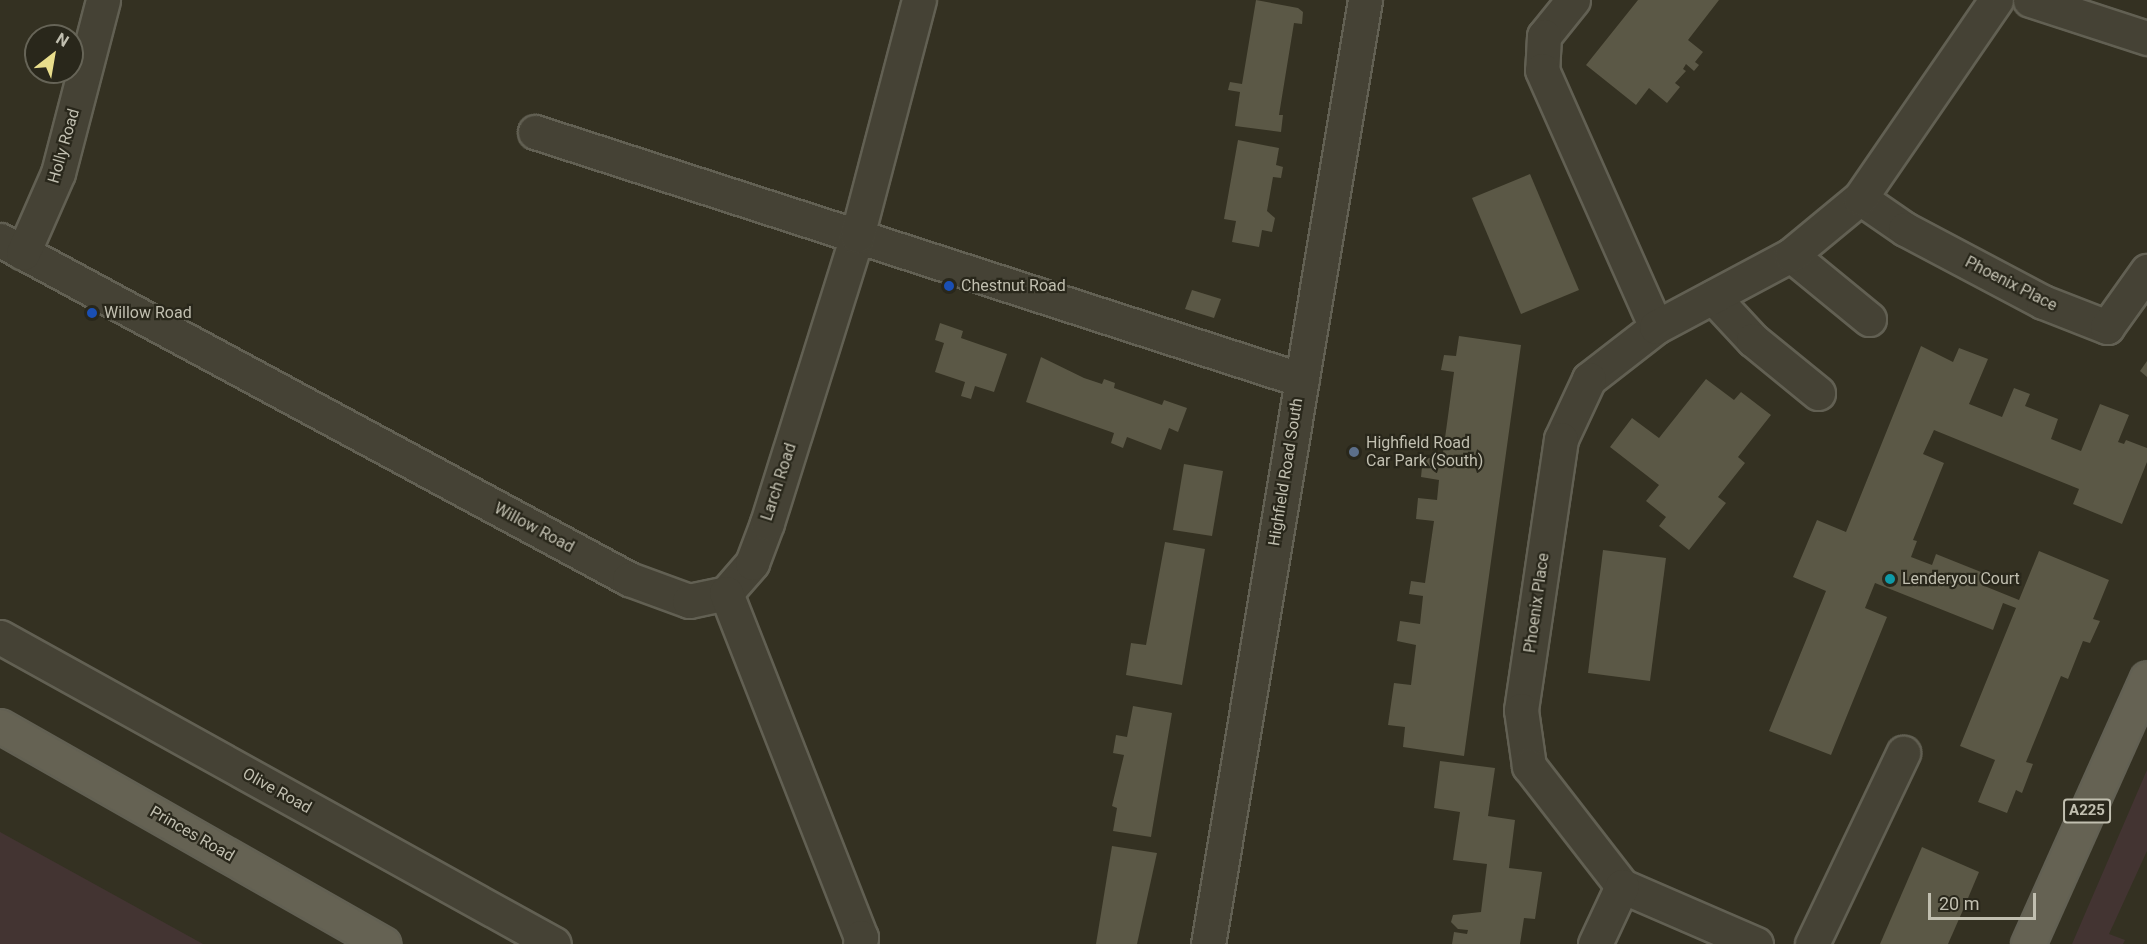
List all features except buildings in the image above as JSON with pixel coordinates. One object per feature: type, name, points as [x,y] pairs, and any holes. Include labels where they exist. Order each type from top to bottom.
[{"type":"main road","name":"A225","points":[[2028,944],[2147,678]]},
{"type":"main road","name":"Princes Road","points":[[0,726],[382,944]]},
{"type":"street","name":"Holly Road","points":[[11,246],[58,173],[103,0]]},
{"type":"street","name":"Larch Road","points":[[726,593],[752,563],[857,236],[919,0]]},
{"type":"street","name":"Highfield Road South","points":[[1208,944],[1365,0]]},
{"type":"street","points":[[1573,0],[1544,36],[1542,69],[1656,327]]},
{"type":"street","name":"Phoenix Place","points":[[1756,944],[1622,886],[1528,766],[1521,710],[1561,439],[1589,379],[1656,327],[1791,255],[1860,198],[1996,0]]},
{"type":"street","points":[[2030,0],[2147,38]]},
{"type":"street","points":[[535,132],[1302,380]]},
{"type":"street","name":"Phoenix Place","points":[[1860,198],[1905,229],[2032,296],[2107,327],[2147,270]]},
{"type":"street","name":"Willow Road","points":[[11,246],[629,579],[689,601],[726,593]]},
{"type":"street","points":[[1791,255],[1869,319]]},
{"type":"street","points":[[1713,297],[1753,340],[1818,393]]},
{"type":"street","points":[[726,593],[861,937],[860,944]]},
{"type":"street","name":"Olive Road","points":[[0,637],[554,944]]},
{"type":"street","points":[[1812,944],[1903,753]]},
{"type":"street","points":[[1595,944],[1622,886]]},
{"type":"shaded area","points":[[2147,770],[2147,851],[2109,934],[2125,940],[2123,944],[2072,944]]},
{"type":"shaded area","points":[[0,832],[203,944],[0,944]]},
{"type":"place","name":"Chestnut Road","points":[[949,286]]},
{"type":"place","name":"Willow Road","points":[[92,313]]},
{"type":"place","name":"Highfield Road Car Park (South)","points":[[1354,452]]},
{"type":"place","name":"Lenderyou Court","points":[[1890,579]]}]
